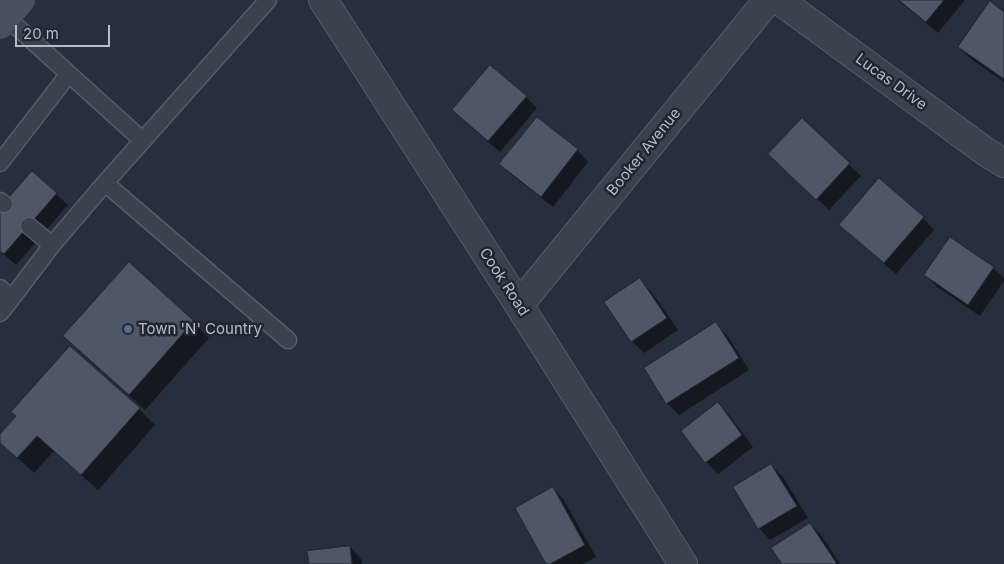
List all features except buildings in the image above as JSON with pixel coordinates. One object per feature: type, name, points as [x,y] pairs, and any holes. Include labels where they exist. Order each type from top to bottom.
[{"type":"street","name":"Cook Road","points":[[323,0],[684,564]]},
{"type":"street","name":"Booker Avenue","points":[[519,304],[768,0]]},
{"type":"street","name":"Lucas Drive","points":[[779,0],[986,152],[1004,163]]},
{"type":"lane","points":[[0,312],[6,293],[52,245],[142,140],[268,0]]},
{"type":"lane","points":[[9,14],[68,75],[142,140]]},
{"type":"lane","points":[[0,163],[68,75]]},
{"type":"lane","points":[[105,183],[288,340]]},
{"type":"lane","points":[[29,226],[52,245]]},
{"type":"place","name":"Town 'N' Country","points":[[128,329]]}]
